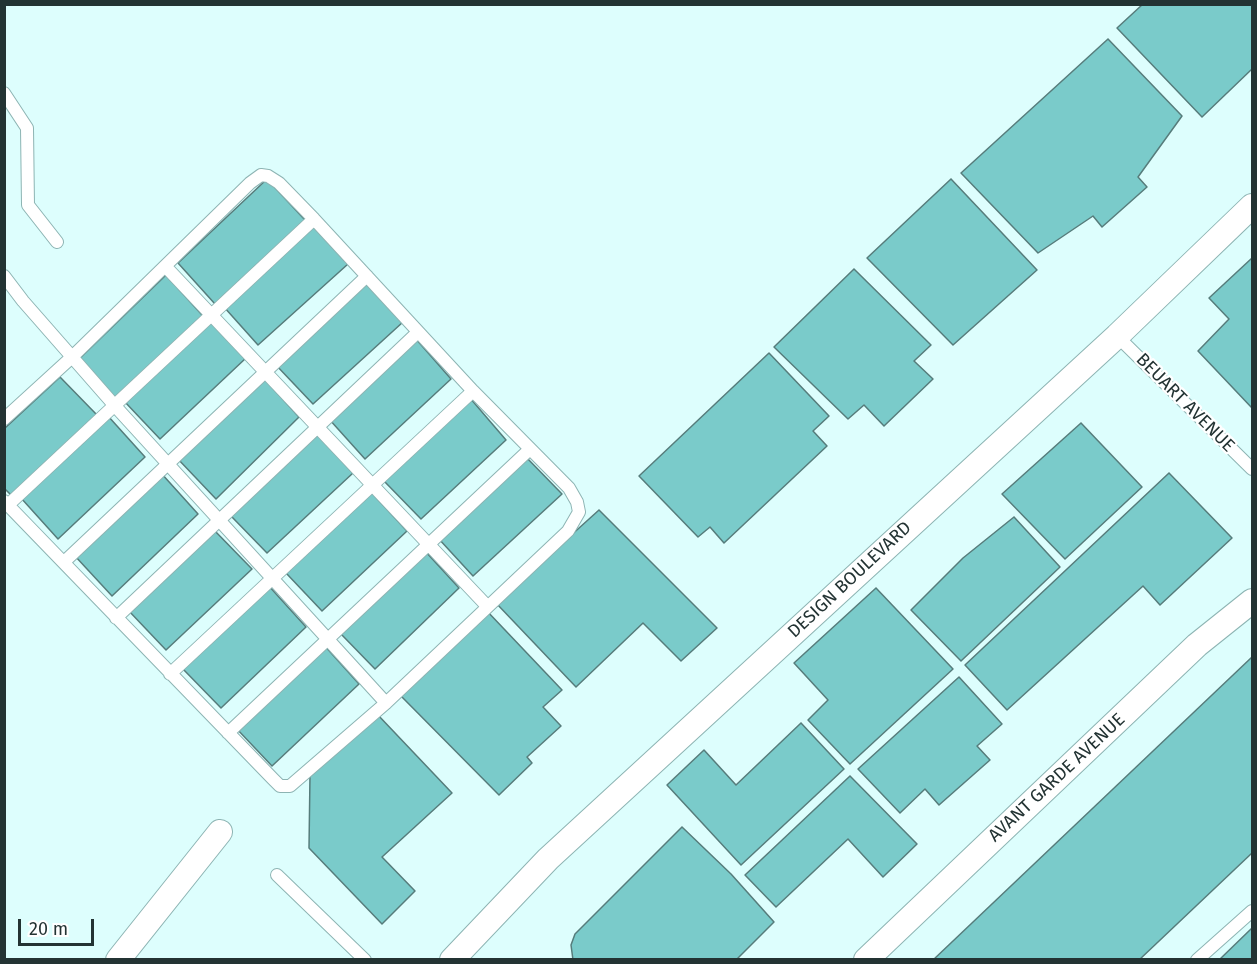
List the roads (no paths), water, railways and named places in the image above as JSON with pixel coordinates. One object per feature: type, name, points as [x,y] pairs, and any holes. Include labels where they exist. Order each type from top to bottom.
[{"type":"street","name":"DESIGN BOULEVARD","points":[[452,960],[548,859],[1117,336],[1252,206]]},
{"type":"street","name":"AVANT GARDE AVENUE","points":[[867,959],[1197,645],[1252,601]]},
{"type":"street","points":[[118,960],[220,832]]},
{"type":"lane","points":[[4,93],[27,128],[28,205],[57,242]]},
{"type":"lane","points":[[4,418],[72,357],[250,183],[261,175],[279,183],[314,219],[473,391],[569,488],[577,502],[579,512],[568,531],[386,703],[290,786],[280,786],[6,503],[115,406],[314,219]]},
{"type":"lane","points":[[165,266],[487,606]]},
{"type":"lane","points":[[4,276],[115,406],[386,703]]},
{"type":"lane","points":[[64,562],[366,276]]},
{"type":"lane","points":[[116,618],[418,332]]},
{"type":"lane","name":"BEUART AVENUE","points":[[1117,336],[1252,469]]},
{"type":"lane","points":[[170,674],[473,391]]},
{"type":"lane","points":[[228,733],[530,449]]},
{"type":"lane","points":[[278,875],[365,960]]},
{"type":"lane","points":[[1197,960],[1252,911]]}]
